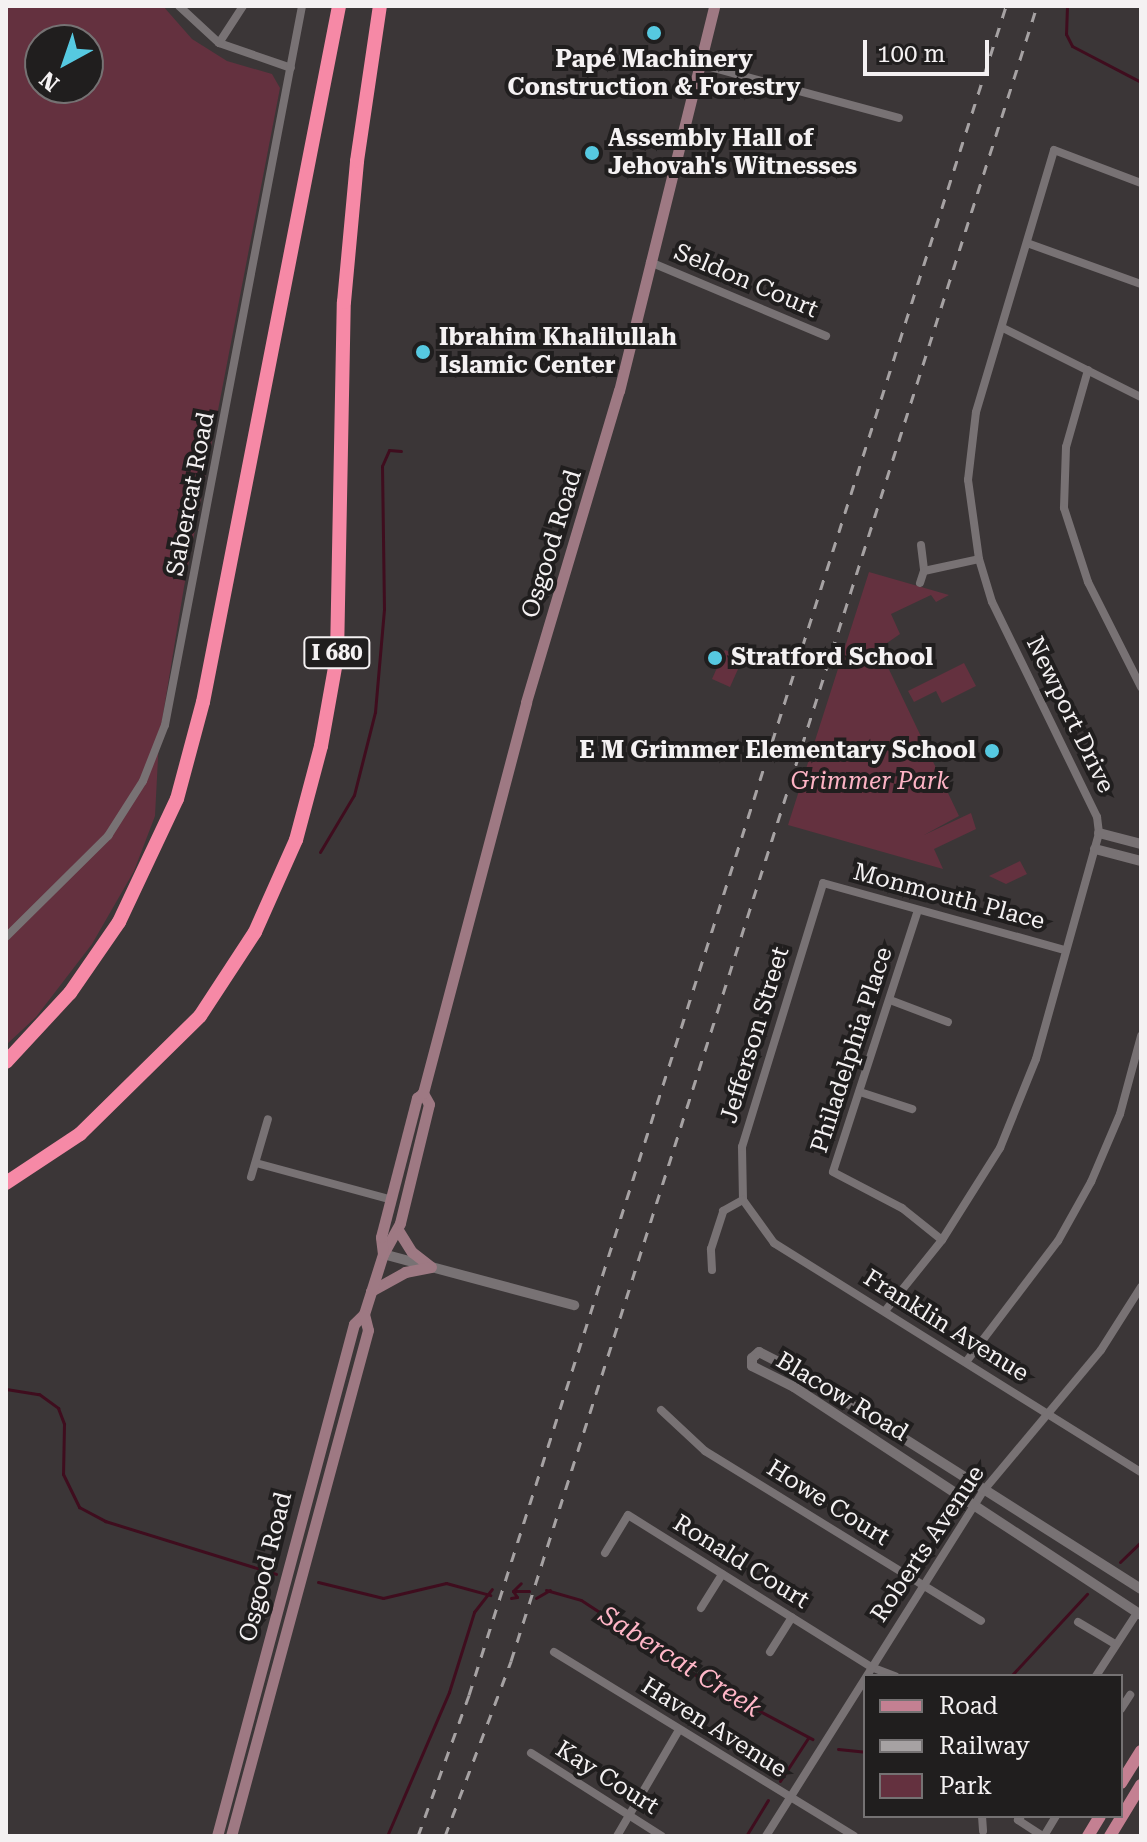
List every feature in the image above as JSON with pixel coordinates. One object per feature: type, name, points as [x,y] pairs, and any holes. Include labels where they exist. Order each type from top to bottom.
[{"type":"highway","points":[[6,1062],[70,993],[119,922],[161,841],[185,776],[339,6]]},
{"type":"highway","name":"I 680","points":[[6,1183],[80,1134],[200,1016],[255,932],[296,840],[321,746],[337,656],[344,302],[357,161],[380,6]]},
{"type":"main road","name":"Osgood Road","points":[[383,1254],[381,1237],[417,1098],[423,1093],[526,702],[581,530],[714,6]]},
{"type":"main road","name":"Osgood Road","points":[[217,1836],[354,1324],[364,1314],[383,1254],[398,1230],[429,1104],[423,1093]]},
{"type":"main road","points":[[398,1230],[412,1252],[431,1267]]},
{"type":"main road","points":[[371,1291],[405,1272],[431,1267]]},
{"type":"main road","name":"Osgood Road","points":[[231,1836],[368,1330],[364,1314]]},
{"type":"main road","points":[[331,1411],[328,1451],[332,1456]]},
{"type":"main road","points":[[286,1578],[299,1581]]},
{"type":"main road","points":[[270,1640],[281,1647]]},
{"type":"main road","points":[[1123,1779],[1141,1751]]},
{"type":"main road","points":[[1123,1816],[1141,1785]]},
{"type":"main road","points":[[1088,1836],[1098,1820]]},
{"type":"street","points":[[179,6],[219,43],[291,68]]},
{"type":"street","points":[[219,43],[243,6]]},
{"type":"street","name":"Sabercat Road","points":[[6,937],[108,836],[143,781],[165,725],[302,6]]},
{"type":"street","points":[[699,64],[899,118]]},
{"type":"street","name":"Newport Drive","points":[[885,1311],[942,1240],[1000,1148],[1017,1109],[1099,833],[1097,817],[992,602],[979,559],[968,480],[976,412],[1054,150],[1141,183]]},
{"type":"street","points":[[1027,243],[1141,284]]},
{"type":"street","name":"Seldon Court","points":[[650,262],[826,336]]},
{"type":"street","points":[[1003,328],[1141,397]]},
{"type":"street","points":[[1088,370],[1066,447],[1064,508],[1088,582],[1141,687]]},
{"type":"street","points":[[920,583],[924,571],[921,545]]},
{"type":"street","points":[[924,571],[979,559]]},
{"type":"street","points":[[1099,833],[1141,844]]},
{"type":"street","points":[[1095,849],[1141,861]]},
{"type":"street","name":"Monmouth Place","points":[[823,883],[1065,950]]},
{"type":"street","name":"Jefferson Street","points":[[743,1200],[742,1147],[823,883]]},
{"type":"street","name":"Philadelphia Place","points":[[918,910],[833,1172],[902,1208],[942,1240]]},
{"type":"street","points":[[890,1000],[948,1022]]},
{"type":"street","points":[[966,1362],[1058,1241],[1091,1182],[1120,1114],[1141,1036]]},
{"type":"street","points":[[860,1092],[912,1109]]},
{"type":"street","points":[[251,1177],[268,1119]]},
{"type":"street","points":[[256,1163],[392,1200]]},
{"type":"street","points":[[712,1270],[711,1249],[723,1211],[743,1200]]},
{"type":"street","name":"Franklin Avenue","points":[[743,1200],[774,1243],[1141,1472]]},
{"type":"street","points":[[383,1254],[574,1305]]},
{"type":"street","name":"Roberts Avenue","points":[[867,1674],[984,1490],[1101,1350],[1141,1287]]},
{"type":"street","name":"Blacow Road","points":[[1139,1614],[975,1503],[752,1366],[752,1358],[759,1352],[800,1373],[1141,1589]]},
{"type":"street","name":"Howe Court","points":[[661,1410],[705,1451],[981,1621]]},
{"type":"street","name":"Ronald Court","points":[[605,1553],[628,1515],[871,1667],[890,1674]]},
{"type":"street","points":[[701,1608],[722,1574]]},
{"type":"street","points":[[1097,1674],[1115,1644],[1139,1614]]},
{"type":"street","points":[[770,1652],[792,1617]]},
{"type":"street","points":[[1078,1622],[1115,1644]]},
{"type":"street","name":"Haven Avenue","points":[[554,1652],[789,1799],[854,1836]]},
{"type":"street","name":"Roberts Avenue","points":[[766,1836],[863,1680]]},
{"type":"street","points":[[1123,1706],[1130,1695]]},
{"type":"street","points":[[617,1836],[679,1730]]},
{"type":"street","name":"Kay Court","points":[[531,1753],[662,1836]]},
{"type":"street","points":[[982,1818],[983,1831]]},
{"type":"street","points":[[1020,1818],[1018,1820],[1044,1836],[1055,1818]]},
{"type":"street","points":[[1098,1820],[1112,1835]]},
{"type":"green space","points":[[6,6],[163,6],[192,39],[227,61],[272,74],[280,88],[184,587],[159,739],[155,816],[134,871],[92,944],[36,1017],[6,1045]]},
{"type":"green space","name":"Grimmer Park","points":[[869,572],[949,595],[936,602],[931,595],[891,614],[900,634],[887,643],[884,659],[959,816],[924,835],[971,813],[976,829],[934,849],[943,869],[788,825]]},
{"type":"green space","points":[[725,650],[743,658],[730,687],[712,679]]},
{"type":"green space","points":[[964,663],[976,686],[942,703],[936,691],[914,702],[908,691]]},
{"type":"green space","points":[[1020,861],[1027,874],[1006,884],[989,876]]},
{"type":"waterway","points":[[1067,6],[1066,34],[1072,46],[1141,82]]},
{"type":"waterway","points":[[320,852],[354,795],[375,712],[384,609],[382,466],[389,450],[401,451]]},
{"type":"waterway","name":"Sabercat Creek","points":[[6,1389],[39,1394],[58,1408],[64,1424],[63,1474],[79,1507],[105,1521],[276,1574]]},
{"type":"waterway","points":[[1120,1562],[1141,1542]]},
{"type":"waterway","name":"Sabercat Creek","points":[[318,1582],[383,1598],[446,1583],[490,1595]]},
{"type":"waterway","name":"Sabercat Creek","points":[[513,1591],[521,1583]]},
{"type":"waterway","points":[[387,1836],[449,1692],[474,1612],[492,1589]]},
{"type":"waterway","name":"Sabercat Creek","points":[[546,1590],[581,1600],[711,1685],[812,1739]]},
{"type":"waterway","name":"Sabercat Creek","points":[[536,1598],[550,1590]]},
{"type":"waterway","name":"Sabercat Creek","points":[[513,1591],[529,1591]]},
{"type":"waterway","name":"Sabercat Creek","points":[[511,1598],[517,1597],[513,1591]]},
{"type":"waterway","points":[[1013,1674],[1087,1594]]},
{"type":"waterway","points":[[780,1781],[808,1738]]},
{"type":"waterway","points":[[838,1749],[863,1752]]},
{"type":"waterway","points":[[746,1836],[768,1800]]},
{"type":"railway","points":[[418,1836],[469,1695],[1006,6]]},
{"type":"railway","points":[[445,1836],[511,1661],[1037,6]]},
{"type":"place","name":"Papé Machinery Construction & Forestry","points":[[654,33]]},
{"type":"place","name":"Assembly Hall of Jehovah's Witnesses","points":[[592,153]]},
{"type":"place","name":"Ibrahim Khalilullah Islamic Center","points":[[423,352]]},
{"type":"place","name":"Stratford School","points":[[715,658]]},
{"type":"place","name":"E M Grimmer Elementary School","points":[[992,751]]}]
